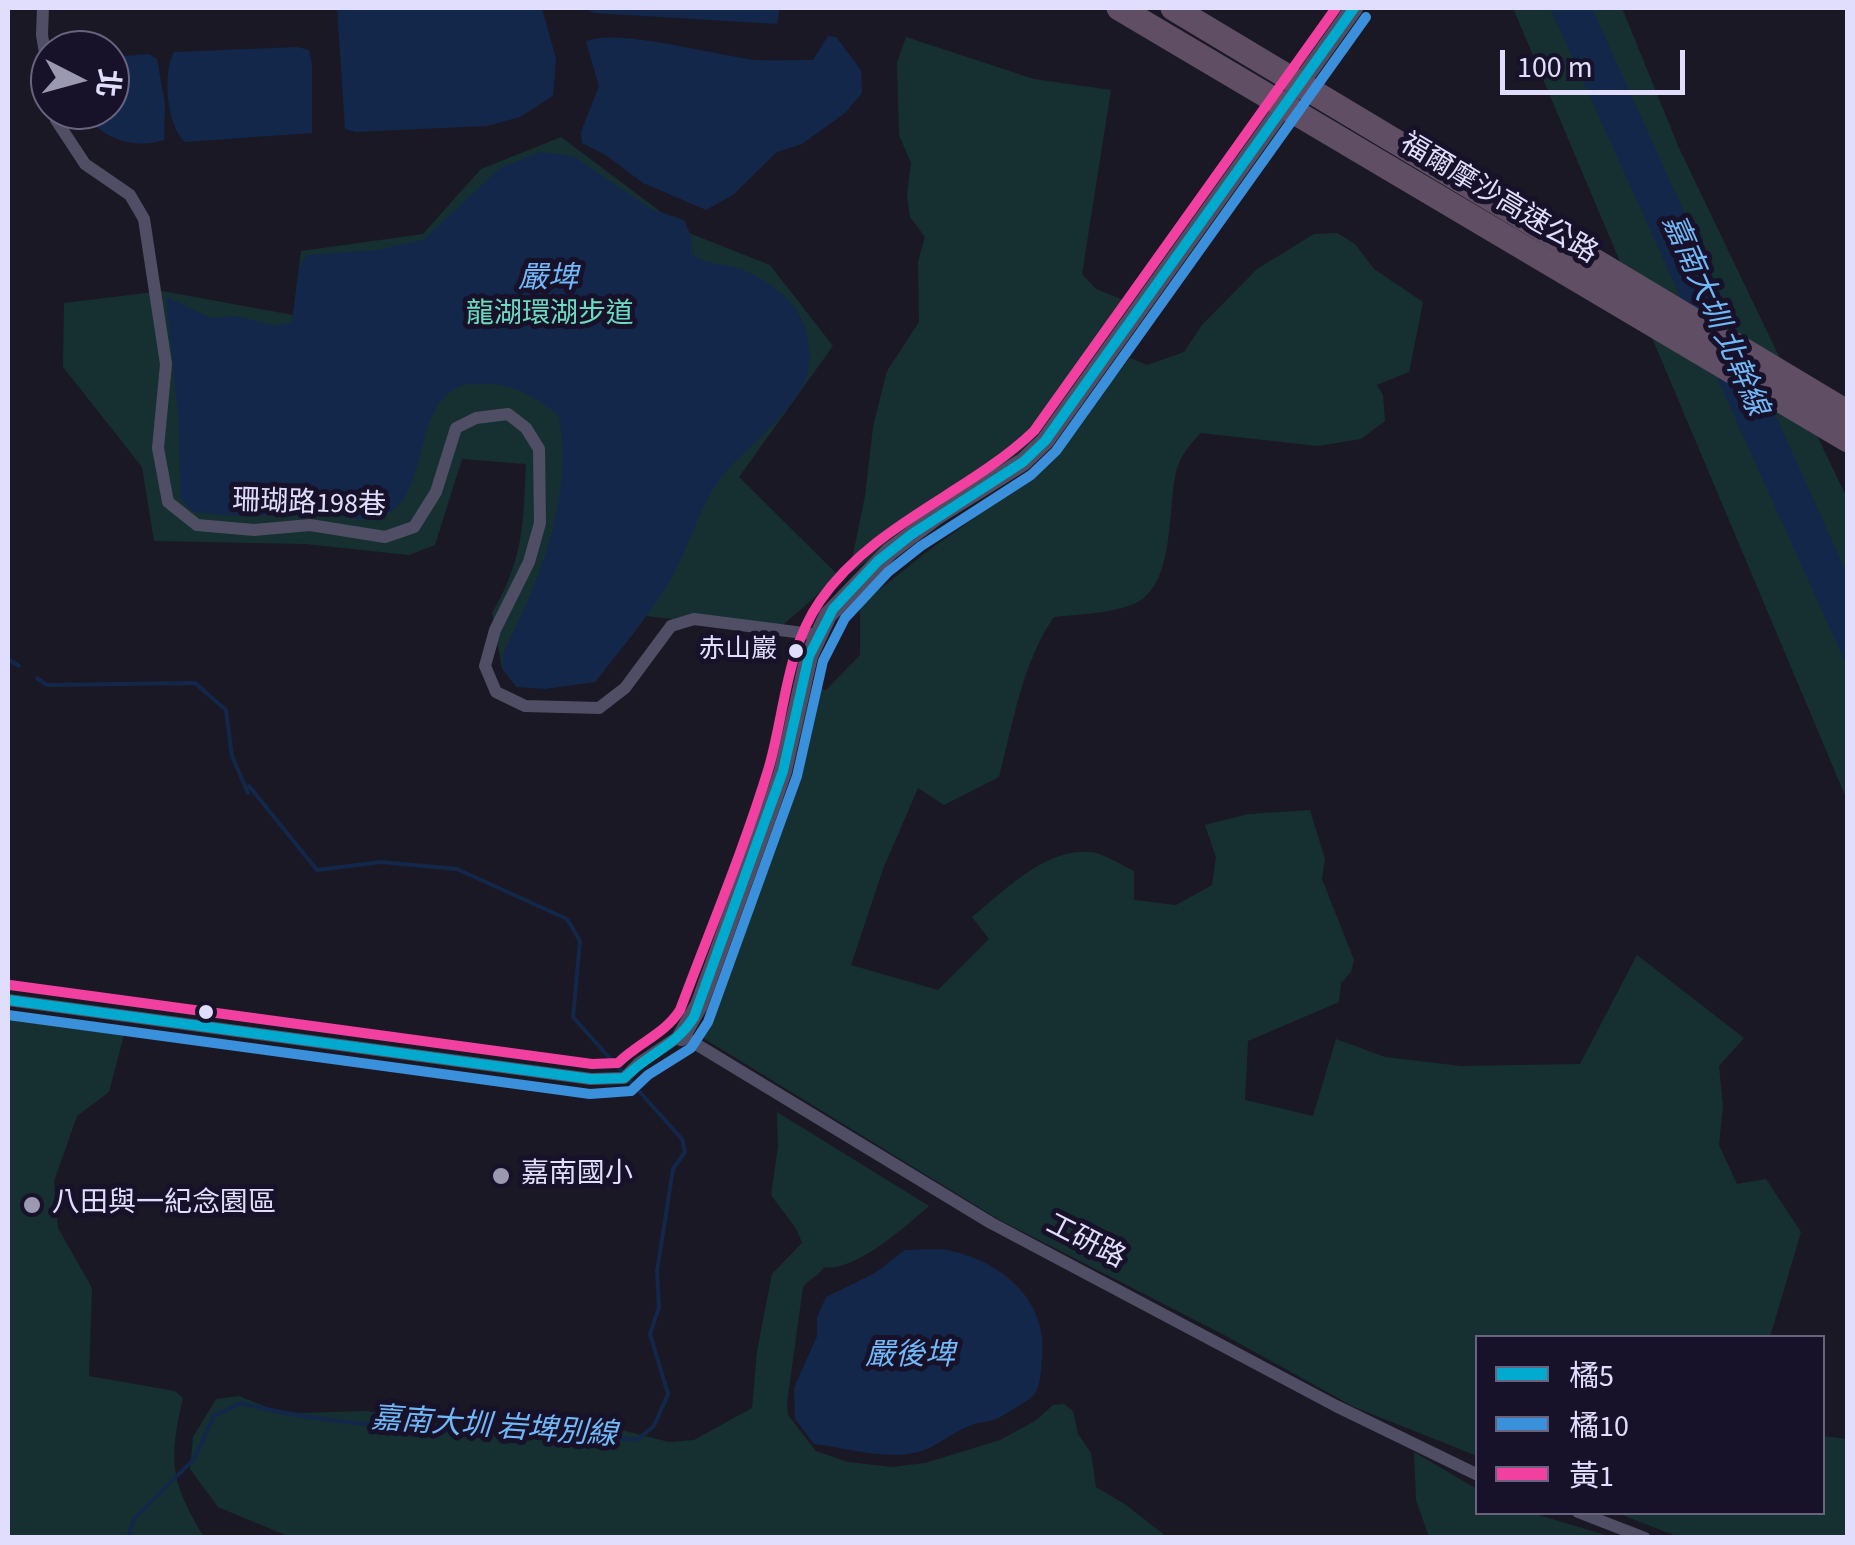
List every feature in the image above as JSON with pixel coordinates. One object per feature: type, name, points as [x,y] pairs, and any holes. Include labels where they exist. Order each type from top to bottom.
[{"type":"highway","name":"福爾摩沙高速公路","points":[[1120,8],[1414,186],[1848,440]]},
{"type":"highway","name":"福爾摩沙高速公路","points":[[1173,8],[1848,414]]},
{"type":"street","points":[[8,1000],[591,1079],[624,1078],[639,1063],[681,1037],[699,1005],[772,806],[806,667],[818,635],[838,603],[884,556],[938,515],[1022,462],[1046,441],[1354,8]]},
{"type":"street","name":"珊瑚路198巷","points":[[63,130],[85,164],[130,195],[144,219],[166,364],[158,448],[168,502],[197,526],[254,530],[310,526],[385,537],[414,527],[436,492],[456,428],[476,418],[508,414],[526,428],[540,449],[540,522],[529,562],[495,630],[485,666],[496,692],[524,706],[599,708],[625,688],[671,626],[694,619],[818,635]]},
{"type":"street","name":"工研路","points":[[681,1037],[991,1223],[1336,1406],[1475,1474]]},
{"type":"street","points":[[1586,1515],[1645,1538]]},
{"type":"green space","points":[[1513,8],[1622,8],[1679,148],[1847,498],[1847,800]]},
{"type":"green space","points":[[906,37],[1034,79],[1111,90],[1082,274],[1096,289],[1131,303],[1031,442],[998,471],[937,510],[898,529],[877,554],[849,574],[865,496],[873,427],[887,371],[919,322],[918,262],[925,237],[910,217],[907,195],[911,163],[899,135],[897,63]]},
{"type":"green space","name":"嚴埤","points":[[561,137],[689,233],[770,265],[833,346],[739,477],[839,576],[776,631],[646,616],[595,682],[517,687],[502,669],[492,613],[516,558],[526,464],[462,459],[435,545],[409,555],[305,544],[154,541],[142,467],[63,367],[64,303],[162,291],[293,315],[301,251],[423,234],[481,169]]},
{"type":"green space","points":[[1337,233],[1355,244],[1374,269],[1423,302],[1409,372],[1377,385],[1383,395],[1385,421],[1361,439],[1318,446],[1201,433],[1176,472],[1167,547],[1156,583],[1145,596],[1122,608],[1054,617],[1026,674],[999,777],[944,805],[918,788],[883,869],[851,965],[938,990],[989,939],[972,917],[1041,864],[1073,853],[1095,853],[1134,871],[1134,900],[1176,905],[1212,885],[1216,857],[1205,825],[1249,814],[1310,810],[1325,859],[1322,879],[1354,960],[1351,972],[1341,983],[1339,1002],[1248,1041],[1245,1100],[1313,1116],[1336,1039],[1385,1057],[1461,1066],[1580,1064],[1637,955],[1744,1038],[1719,1066],[1723,1106],[1719,1145],[1737,1184],[1766,1179],[1801,1232],[1771,1335],[1475,1335],[1475,1455],[1354,1407],[1226,1336],[998,1219],[700,1036],[793,778],[809,685],[826,690],[860,655],[860,605],[929,550],[1036,475],[1130,358],[1147,365],[1184,352],[1202,325],[1257,269],[1314,234]]},
{"type":"green space","points":[[8,1018],[124,1035],[109,1092],[77,1116],[54,1181],[58,1228],[92,1288],[89,1376],[175,1391],[183,1398],[175,1439],[176,1470],[185,1501],[204,1537],[8,1537]]},
{"type":"green space","points":[[777,1112],[929,1206],[880,1246],[850,1263],[824,1267],[803,1287],[787,1403],[788,1415],[816,1451],[848,1462],[892,1467],[925,1463],[1000,1440],[1035,1421],[1053,1405],[1064,1404],[1073,1411],[1078,1434],[1091,1453],[1096,1487],[1167,1537],[290,1537],[218,1507],[190,1469],[193,1437],[216,1399],[239,1396],[269,1408],[298,1413],[367,1411],[517,1438],[549,1439],[613,1428],[669,1442],[694,1440],[752,1408],[757,1351],[772,1274],[802,1243],[771,1195],[778,1147]]},
{"type":"green space","points":[[1825,1436],[1847,1439],[1847,1537],[1679,1537],[1622,1515],[1825,1515]]},
{"type":"green space","points":[[1414,1452],[1475,1488],[1475,1515],[1539,1515],[1612,1537],[1429,1537],[1416,1500]]},
{"type":"water","points":[[337,8],[542,8],[556,59],[553,96],[520,117],[487,126],[356,132],[345,129]]},
{"type":"water","points":[[585,8],[780,8],[777,24],[594,13]]},
{"type":"water","name":"嘉南大圳 北幹線","points":[[1550,8],[1592,8],[1847,574],[1847,666]]},
{"type":"water","points":[[828,36],[836,37],[861,70],[862,93],[845,113],[802,144],[777,152],[733,195],[706,210],[643,183],[582,143],[581,132],[599,86],[586,42],[618,38],[757,60],[813,60]]},
{"type":"water","points":[[297,47],[309,50],[312,64],[312,133],[185,142],[179,135],[168,99],[168,72],[174,52]]},
{"type":"water","points":[[149,54],[157,59],[165,104],[164,140],[130,143],[102,130],[130,130],[130,55]]},
{"type":"water","name":"嚴埤","points":[[540,152],[573,156],[651,209],[684,220],[691,236],[692,254],[707,262],[741,269],[773,287],[801,318],[810,361],[805,382],[787,409],[718,482],[668,584],[595,682],[545,689],[517,687],[502,669],[503,654],[541,568],[557,509],[562,448],[559,416],[514,389],[493,384],[462,385],[445,397],[434,412],[409,489],[385,515],[357,519],[302,511],[262,516],[193,512],[180,497],[179,425],[166,297],[211,318],[237,316],[275,326],[292,322],[299,268],[307,255],[377,250],[423,240],[500,168]]},
{"type":"water","name":"嚴後埤","points":[[905,1250],[961,1253],[999,1271],[1028,1299],[1042,1336],[1040,1377],[1034,1395],[999,1418],[968,1426],[914,1453],[886,1455],[814,1444],[795,1419],[794,1388],[817,1336],[817,1317],[826,1297],[875,1273]]},
{"type":"waterway","name":"嘉南大圳 岩埤別線","points":[[8,659],[19,666]]},
{"type":"waterway","name":"嘉南大圳 岩埤別線","points":[[37,678],[47,685],[195,683],[226,710],[232,756],[248,793]]},
{"type":"waterway","name":"嘉南大圳 岩埤別線","points":[[249,786],[317,870],[381,862],[457,869],[567,919],[580,941],[573,1017],[623,1073]]},
{"type":"waterway","name":"嘉南大圳 岩埤別線","points":[[128,1538],[134,1519],[194,1459],[214,1416],[241,1403],[337,1421],[437,1429],[637,1440],[654,1426],[668,1394],[650,1334],[659,1307],[657,1271],[673,1169],[685,1152],[682,1139],[629,1080]]},
{"type":"transit line","name":"黃1","points":[[10,985],[592,1064],[618,1063],[667,1026],[680,1010],[759,798],[800,640],[820,601],[867,550],[1034,431],[1336,8]]},
{"type":"transit line","name":"橘5","points":[[8,1000],[591,1079],[624,1078],[679,1036],[694,1017],[783,771],[809,656],[833,609],[878,561],[912,534],[1023,462],[1045,441],[1354,8]]},
{"type":"transit line","name":"橘10","points":[[8,1015],[590,1094],[631,1091],[648,1075],[691,1048],[708,1022],[797,776],[823,661],[845,618],[888,572],[1031,475],[1056,451],[1366,17]]},
{"type":"place","name":"赤山巖","points":[[796,651]]},
{"type":"place","name":"嘉南國小","points":[[501,1176]]},
{"type":"place","name":"八田與一紀念園區","points":[[32,1205]]},
{"type":"park label","name":"龍湖環湖步道","points":[[550,316]]}]
